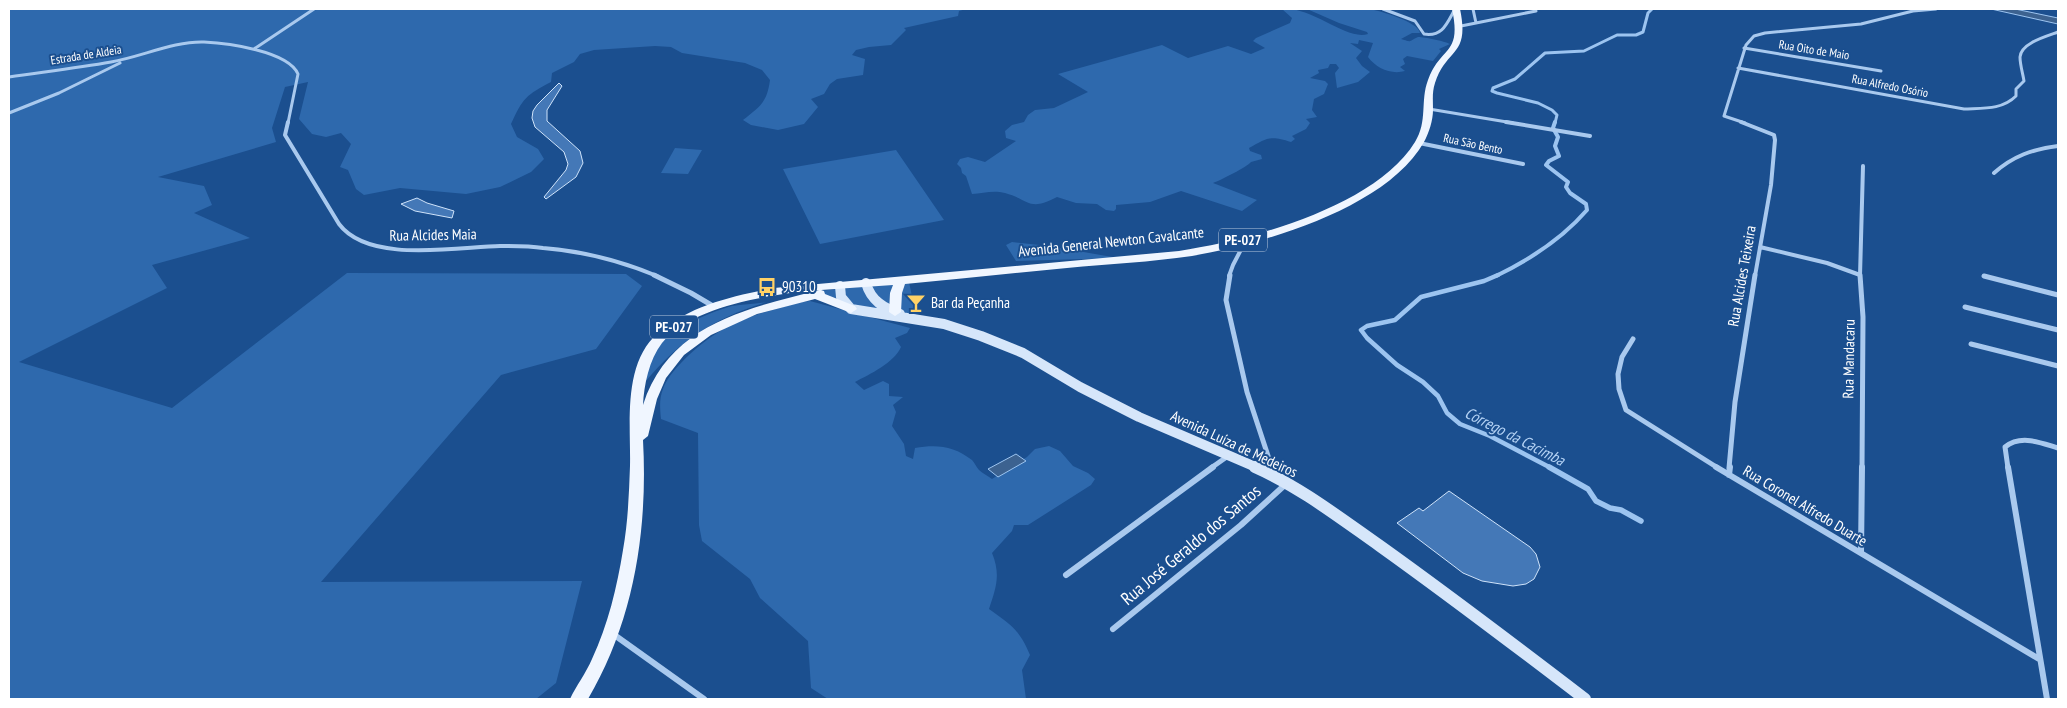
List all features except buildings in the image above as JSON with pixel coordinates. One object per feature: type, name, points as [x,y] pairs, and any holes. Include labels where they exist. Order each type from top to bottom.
[{"type":"main road","points":[[1456,9],[1461,26]]},
{"type":"main road","name":"Avenida General Newton Cavalcante","points":[[579,699],[597,670],[613,634],[631,548],[637,456],[636,401],[649,353],[663,335],[688,318],[713,306],[765,294],[1180,254],[1246,240],[1304,220],[1360,197],[1393,173],[1420,143],[1429,110],[1428,92],[1430,82],[1435,72],[1458,44],[1461,26]]},
{"type":"main road","points":[[895,312],[896,293],[901,280]]},
{"type":"main road","name":"Avenida General Newton Cavalcante","points":[[637,456],[648,404],[661,376],[679,354],[708,332],[742,316],[816,295],[840,286]]},
{"type":"main road","points":[[816,295],[850,309]]},
{"type":"street","points":[[253,49],[314,9]]},
{"type":"street","points":[[1383,9],[1412,19],[1420,25],[1424,34],[1433,35],[1439,34],[1445,29],[1456,9]]},
{"type":"street","points":[[1473,9],[1476,23]]},
{"type":"street","points":[[1738,68],[1744,48],[1750,38],[1765,33],[1861,24],[1936,9]]},
{"type":"street","points":[[1461,26],[1536,11]]},
{"type":"street","name":"Rua Alfredo Osório","points":[[1738,68],[1964,109],[1992,108],[2008,104],[2016,96],[2016,89],[2023,83],[2020,56],[2022,52],[2032,44],[2058,32]]},
{"type":"street","name":"Rua Alcides Maia","points":[[164,48],[204,42],[253,49],[284,59],[295,66],[298,74],[297,86],[288,118],[286,135],[329,206],[337,223],[350,236],[363,243],[397,249],[496,245],[561,250],[610,261],[674,282],[713,306]]},
{"type":"street","name":"Estrada de Aldeia","points":[[9,76],[85,67],[130,58],[164,48]]},
{"type":"street","name":"Rua Oito de Maio","points":[[1744,48],[1882,71]]},
{"type":"street","points":[[9,113],[59,93],[130,58]]},
{"type":"street","name":"Rua Alcides Teixeira","points":[[1730,475],[1731,442],[1740,360],[1771,184],[1776,140],[1774,135],[1768,131],[1724,116],[1738,68]]},
{"type":"street","points":[[1429,110],[1590,136]]},
{"type":"street","name":"Rua São Bento","points":[[1420,143],[1523,164]]},
{"type":"street","points":[[1994,173],[2010,161],[2032,149],[2058,146]]},
{"type":"street","name":"Rua Mandacaru","points":[[1861,553],[1863,317],[1860,275],[1863,166]]},
{"type":"street","points":[[1246,240],[1228,278],[1226,300],[1247,392],[1273,475]]},
{"type":"street","points":[[1760,247],[1828,263],[1860,275]]},
{"type":"street","points":[[1984,276],[2058,295]]},
{"type":"street","points":[[866,283],[868,292],[873,300],[895,312],[917,320]]},
{"type":"street","points":[[840,286],[841,297],[850,309],[917,320]]},
{"type":"street","points":[[1965,308],[2058,330]]},
{"type":"street","name":"Avenida Luíza de Medeiros","points":[[917,320],[944,324],[982,336],[1023,353],[1110,403],[1273,475],[1456,600],[1585,699]]},
{"type":"street","name":"Rua Coronel Alfredo Duarte","points":[[1633,339],[1622,357],[1618,374],[1619,390],[1626,410],[1730,475],[2039,659]]},
{"type":"street","points":[[1971,344],[2058,366]]},
{"type":"street","points":[[2046,699],[2005,447],[2015,440],[2037,442],[2058,448]]},
{"type":"street","points":[[1066,575],[1228,456]]},
{"type":"street","name":"Rua José Geraldo dos Santos","points":[[1113,629],[1241,525],[1287,483]]},
{"type":"street","points":[[613,634],[704,699]]},
{"type":"shaded area","points":[[1347,7],[1370,9],[1406,21],[1418,29],[1420,33],[1412,33],[1401,39],[1409,41],[1421,37],[1450,44],[1439,49],[1441,51],[1433,61],[1407,56],[1403,59],[1405,64],[1400,67],[1405,71],[1394,72],[1384,70],[1368,57],[1373,43],[1359,40],[1358,44],[1350,43],[1362,51],[1356,58],[1370,72],[1358,82],[1337,88],[1335,73],[1339,68],[1336,64],[1330,64],[1328,68],[1318,70],[1319,73],[1310,78],[1325,81],[1328,84],[1324,94],[1314,99],[1312,110],[1317,117],[1306,119],[1310,123],[1306,129],[1292,136],[1295,139],[1291,142],[1273,138],[1249,148],[1250,151],[1261,155],[1262,159],[1251,162],[1213,183],[1257,200],[1242,211],[1181,191],[1150,202],[1116,205],[1114,211],[1106,210],[1097,204],[1076,203],[1057,197],[1041,204],[1035,204],[1001,192],[972,194],[966,176],[957,164],[960,159],[968,157],[985,162],[1016,141],[1006,138],[1005,131],[1012,125],[1024,122],[1028,115],[1035,110],[1054,108],[1088,92],[1058,74],[1162,45],[1188,58],[1228,46],[1251,54],[1265,48],[1253,41],[1256,38],[1290,23],[1292,18],[1282,9],[1317,17],[1350,33],[1359,35],[1368,34],[1307,9]]},
{"type":"shaded area","points":[[9,9],[966,9],[959,11],[958,16],[904,28],[906,30],[891,45],[856,50],[852,55],[865,59],[863,75],[837,79],[830,84],[824,94],[811,99],[818,107],[804,124],[778,130],[751,125],[743,120],[762,103],[767,94],[770,80],[762,70],[745,63],[682,53],[671,47],[655,46],[594,50],[580,54],[574,62],[552,73],[551,82],[536,90],[522,103],[511,124],[517,137],[538,149],[544,159],[531,172],[500,187],[466,194],[400,188],[364,195],[356,189],[348,170],[340,167],[351,144],[341,133],[326,137],[312,134],[299,119],[308,82],[285,87],[272,128],[276,142],[158,177],[204,186],[212,205],[194,213],[250,238],[152,265],[167,288],[19,362],[172,408],[347,273],[626,274],[642,286],[596,349],[501,375],[321,582],[582,581],[556,683],[536,699],[9,699]]},
{"type":"shaded area","points":[[1991,9],[2015,9],[2058,18],[2058,24]]},
{"type":"shaded area","points":[[675,148],[702,150],[688,174],[661,173]]},
{"type":"shaded area","points":[[896,150],[944,220],[820,244],[783,169]]},
{"type":"shaded area","points":[[1012,242],[1049,246],[1118,258],[1016,261],[1006,245]]},
{"type":"shaded area","points":[[909,282],[917,320],[888,316],[808,292]]},
{"type":"shaded area","points":[[810,301],[910,328],[907,333],[895,338],[901,347],[893,358],[881,368],[855,382],[864,390],[883,381],[889,384],[889,396],[903,397],[893,405],[896,412],[892,426],[904,444],[906,456],[913,459],[915,448],[945,447],[965,455],[972,460],[979,470],[992,479],[1027,457],[1035,449],[1049,446],[1060,451],[1073,466],[1088,473],[1095,479],[1091,485],[1028,525],[1014,525],[1012,531],[992,553],[997,575],[989,609],[1014,628],[1030,655],[1022,670],[1026,699],[828,699],[811,688],[808,641],[760,598],[750,579],[702,541],[699,525],[698,433],[661,419],[660,400],[664,386],[681,363],[702,344],[724,329],[762,313]]},
{"type":"shaded area","points":[[767,302],[731,315],[700,332],[685,342],[645,382],[654,351],[666,337],[704,316],[724,308]]},
{"type":"shaded area","points":[[1016,454],[1026,461],[998,477],[988,469]]},
{"type":"waterway","name":"Córrego da Cacimba","points":[[1555,123],[1557,115],[1552,110],[1538,103],[1497,93],[1492,91],[1493,88],[1515,79],[1545,53],[1584,51],[1617,35],[1636,35],[1643,32],[1648,13],[1652,9]]},
{"type":"waterway","name":"Córrego da Cacimba","points":[[1498,275],[1545,248],[1587,210],[1586,204],[1570,193],[1566,187],[1568,182],[1546,165],[1549,161],[1559,156],[1555,146],[1558,137],[1553,128],[1555,122]]},
{"type":"waterway","name":"Córrego da Cacimba","points":[[1498,275],[1484,281],[1421,297],[1395,320],[1367,326],[1361,330],[1367,338],[1397,365],[1423,382],[1438,396],[1447,413],[1460,424],[1490,436],[1551,468]]},
{"type":"waterway","name":"Córrego da Cacimba","points":[[1549,467],[1588,489],[1596,501],[1610,508],[1621,510],[1641,521]]},
{"type":"place","name":"90310","points":[[767,287]]},
{"type":"place","name":"Bar da Peçanha","points":[[916,303]]}]
